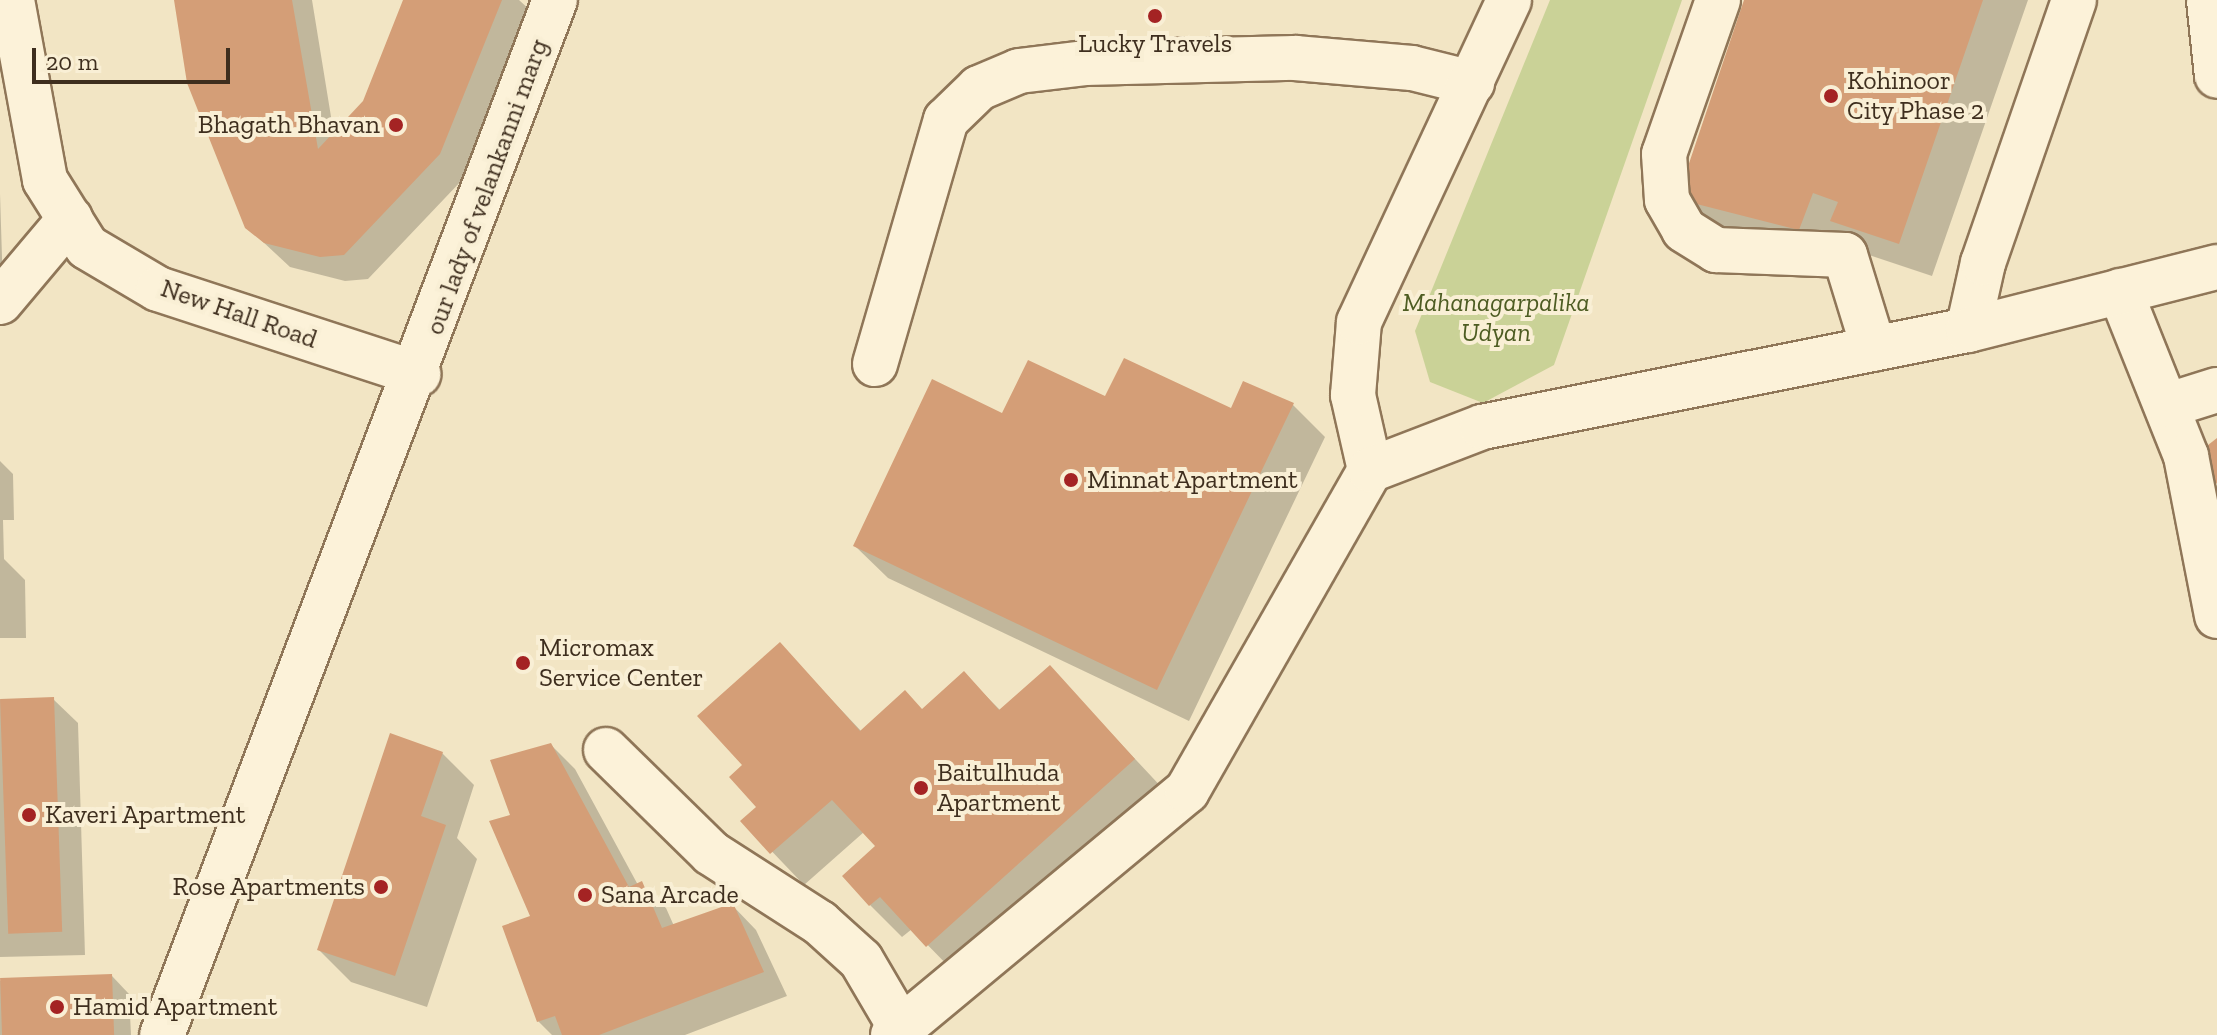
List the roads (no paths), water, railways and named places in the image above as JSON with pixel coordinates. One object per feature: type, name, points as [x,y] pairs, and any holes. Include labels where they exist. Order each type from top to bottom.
[{"type":"street","name":"New Hall Road","points":[[12,0],[45,180],[87,247],[158,289],[418,374]]},
{"type":"street","name":"our lady of velankanni marg","points":[[162,1035],[418,374],[555,0]]},
{"type":"street","points":[[1370,470],[1353,395],[1359,322],[1509,0]]},
{"type":"street","points":[[1718,0],[1664,154],[1667,200],[1684,230],[1716,250],[1845,255],[1874,349]]},
{"type":"street","points":[[1968,330],[1983,263],[2074,0]]},
{"type":"street","points":[[2209,0],[2217,76]]},
{"type":"street","points":[[875,364],[946,120],[979,88],[1019,71],[1085,63],[1295,58],[1412,68],[1472,83]]},
{"type":"street","points":[[0,302],[70,219]]},
{"type":"street","points":[[606,750],[711,853],[820,923],[861,960],[897,1032],[1187,791],[1370,470],[1482,427],[1968,330],[2217,267]]},
{"type":"street","points":[[2120,291],[2169,405],[2186,456],[2217,616]]},
{"type":"street","points":[[2169,405],[2217,390]]},
{"type":"place","name":"Lucky Travels","points":[[1155,16]]},
{"type":"place","name":"Kohinoor City Phase 2","points":[[1831,96]]},
{"type":"place","name":"Bhagath Bhavan","points":[[396,125]]},
{"type":"place","name":"Minnat Apartment","points":[[1071,480]]},
{"type":"place","name":"Micromax Service Center","points":[[523,663]]},
{"type":"place","name":"Baitulhuda Apartment","points":[[921,788]]},
{"type":"place","name":"Kaveri Apartment","points":[[29,815]]},
{"type":"place","name":"Rose Apartments","points":[[381,887]]},
{"type":"place","name":"Sana Arcade","points":[[585,895]]},
{"type":"place","name":"Hamid Apartment","points":[[57,1007]]},
{"type":"park label","name":"Mahanagarpalika Udyan","points":[[1496,318]]}]
